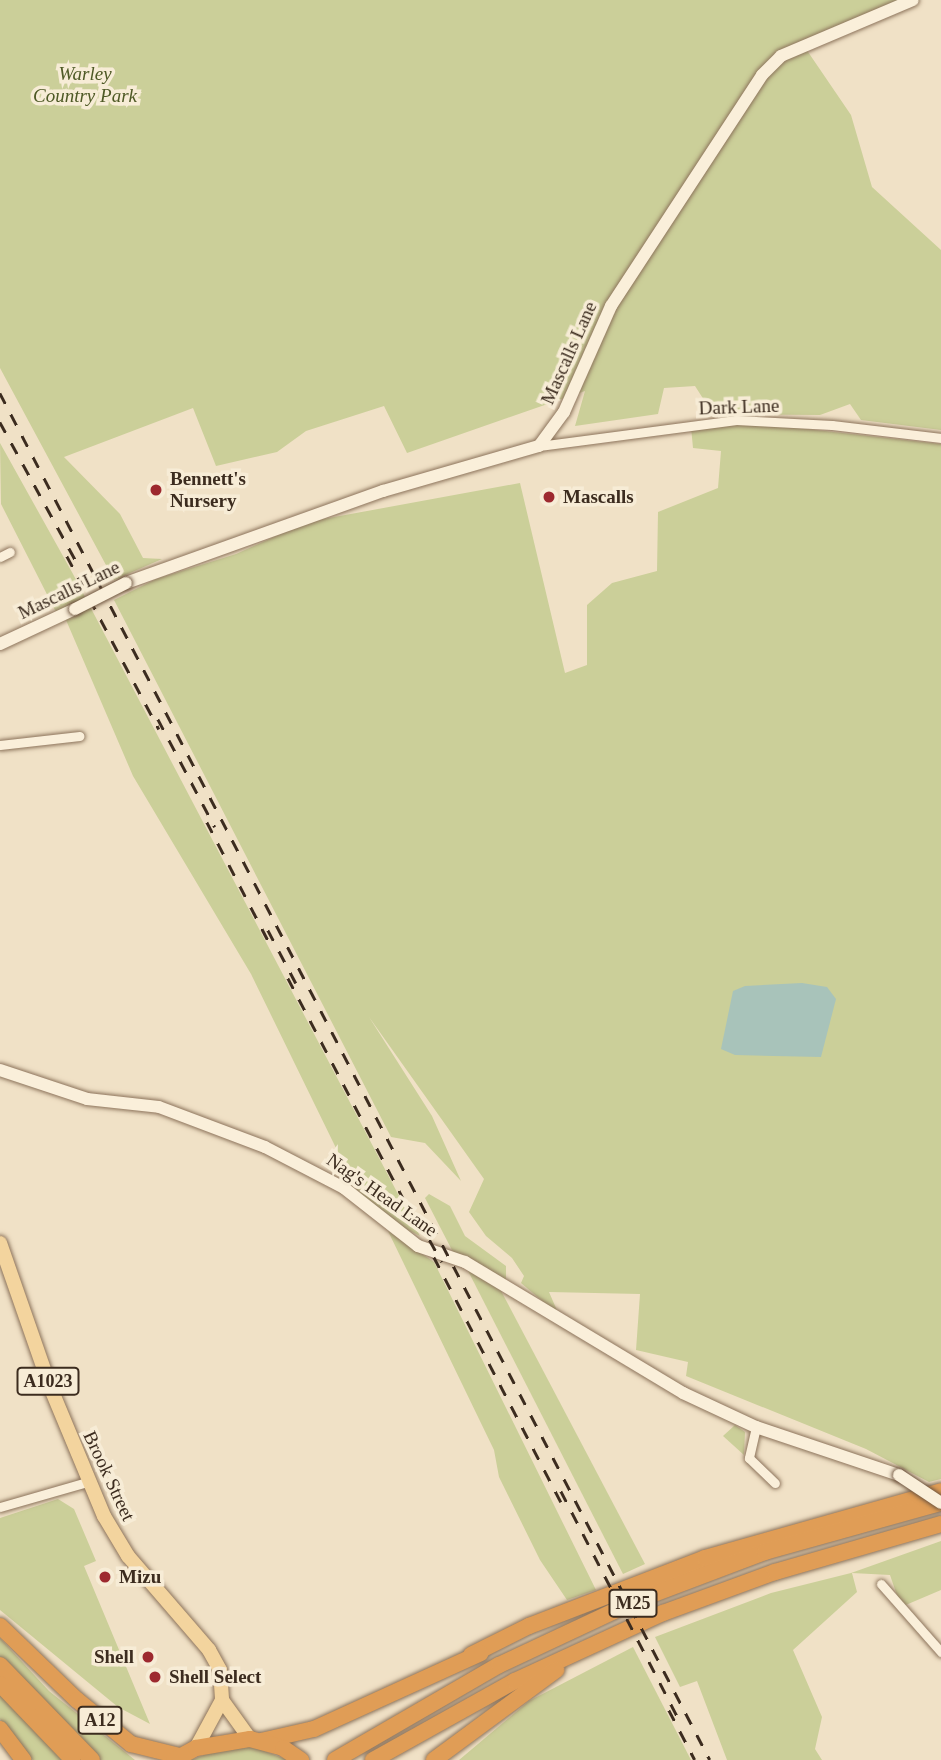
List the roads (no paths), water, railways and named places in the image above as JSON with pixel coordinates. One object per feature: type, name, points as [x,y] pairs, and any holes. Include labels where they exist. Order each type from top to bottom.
[{"type":"highway","name":"M25","points":[[255,1740],[314,1729],[529,1626],[705,1558],[941,1491]]},
{"type":"highway","name":"M25","points":[[471,1655],[643,1588],[941,1503]]},
{"type":"highway","name":"M25","points":[[373,1760],[580,1650],[737,1585],[941,1524]]},
{"type":"highway","name":"M25","points":[[340,1757],[530,1650],[725,1566]]},
{"type":"highway","name":"A12","points":[[0,1626],[77,1700],[131,1744],[177,1758]]},
{"type":"highway","name":"M25","points":[[434,1760],[580,1650]]},
{"type":"highway","name":"A12","points":[[0,1665],[92,1760]]},
{"type":"highway","name":"A12","points":[[0,1684],[73,1760]]},
{"type":"highway","points":[[0,1729],[23,1760]]},
{"type":"highway","points":[[177,1758],[196,1748],[255,1740],[301,1760]]},
{"type":"main road","name":"Brook Street","points":[[0,1243],[87,1482],[128,1556],[209,1650],[219,1670],[222,1700],[255,1740]]},
{"type":"main road","points":[[196,1748],[222,1700]]},
{"type":"street","name":"Mascalls Lane","points":[[0,644],[126,583],[383,491],[539,446],[557,426],[611,306],[762,75],[781,56],[913,0]]},
{"type":"street","name":"Dark Lane","points":[[539,446],[736,420],[832,425],[941,438]]},
{"type":"street","points":[[557,426],[570,440]]},
{"type":"street","points":[[0,557],[10,552]]},
{"type":"street","points":[[0,745],[79,736]]},
{"type":"street","name":"Nag's Head Lane","points":[[0,1070],[87,1099],[169,1110],[294,1161],[344,1188],[418,1245],[465,1262],[680,1392],[756,1427],[899,1475],[941,1503]]},
{"type":"street","points":[[756,1427],[749,1458],[775,1483]]},
{"type":"street","points":[[0,1507],[87,1482]]},
{"type":"street","points":[[881,1584],[941,1652]]},
{"type":"water","points":[[802,983],[827,987],[836,999],[821,1057],[735,1055],[721,1049],[733,991],[745,986]]},
{"type":"railway","points":[[0,393],[710,1760]]},
{"type":"railway","points":[[0,422],[76,561]]},
{"type":"railway","points":[[67,556],[159,729]]},
{"type":"railway","points":[[158,719],[215,827]]},
{"type":"railway","points":[[207,822],[268,940]]},
{"type":"railway","points":[[268,930],[296,983]]},
{"type":"railway","points":[[288,978],[419,1229]]},
{"type":"railway","points":[[418,1219],[442,1262]]},
{"type":"railway","points":[[434,1257],[561,1502]]},
{"type":"railway","points":[[561,1491],[677,1716]]},
{"type":"railway","points":[[669,1710],[695,1760]]},
{"type":"place","name":"Bennett's Nursery","points":[[156,490]]},
{"type":"place","name":"Mascalls","points":[[549,497]]},
{"type":"place","name":"Mizu","points":[[105,1577]]},
{"type":"place","name":"Shell","points":[[148,1657]]},
{"type":"place","name":"Shell Select","points":[[155,1677]]},
{"type":"park label","name":"Warley Country Park","points":[[85,85]]}]
